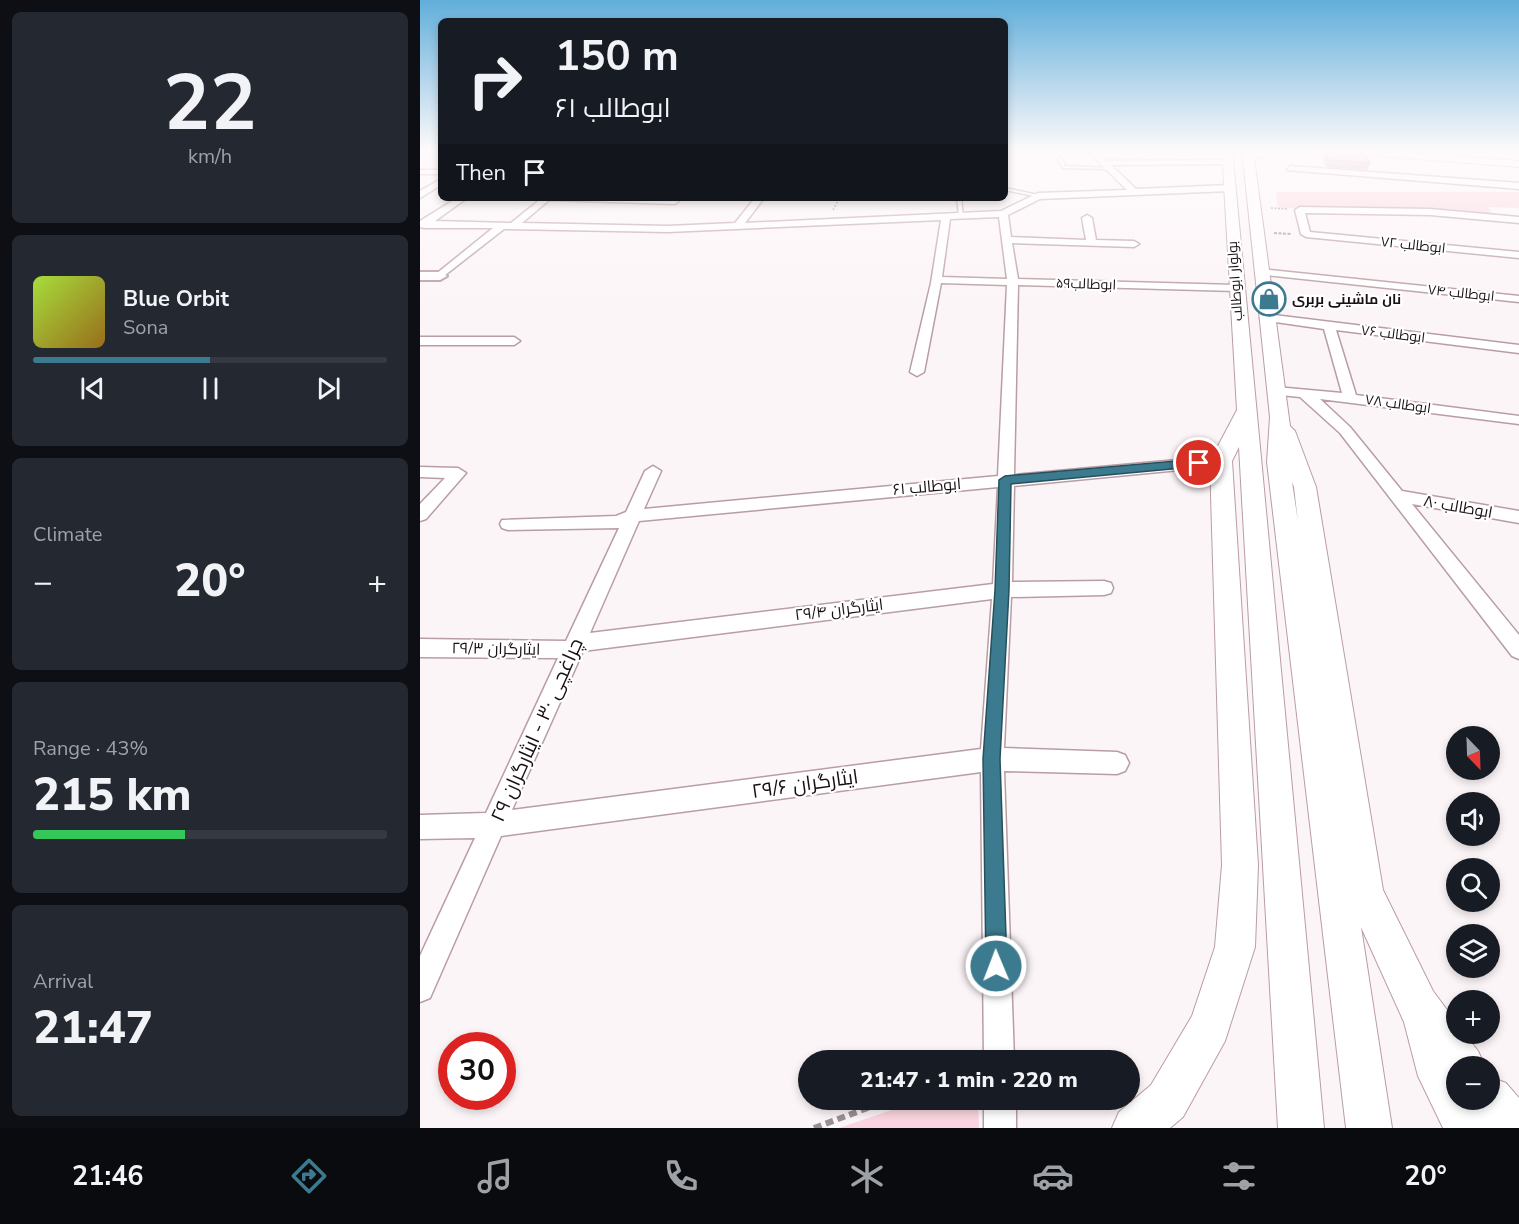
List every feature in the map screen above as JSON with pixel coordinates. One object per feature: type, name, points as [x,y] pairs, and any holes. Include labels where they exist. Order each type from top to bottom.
[{"type":"main road","name":"بولوار ابوطالب","points":[[1230,202],[1300,1127]]},
{"type":"main road","name":"بولوار ابوطالب","points":[[1252,202],[1278,404]]},
{"type":"main road","points":[[1231,209],[1245,207],[1249,219],[1254,220]]},
{"type":"main road","points":[[1278,404],[1305,487],[1365,891],[1389,948],[1418,1006],[1440,1076],[1468,1128]]},
{"type":"main road","points":[[1278,404],[1278,462],[1369,1128]]},
{"type":"main road","points":[[1154,1119],[1210,1026],[1235,947],[1240,865],[1221,461],[1245,413]]},
{"type":"main road","points":[[1418,1006],[1456,1056]]},
{"type":"main road","points":[[1499,1110],[1516,1128]]},
{"type":"street","points":[[422,225],[457,202]]},
{"type":"street","points":[[420,276],[440,276],[543,202]]},
{"type":"street","points":[[669,210],[675,202]]},
{"type":"street","points":[[737,227],[757,202]]},
{"type":"street","points":[[422,225],[737,227],[1004,214],[1026,202]]},
{"type":"street","points":[[1306,234],[1300,210],[1430,212],[1519,220]]},
{"type":"street","points":[[999,1050],[992,759],[1002,590],[1012,282],[1004,214]]},
{"type":"street","points":[[917,372],[937,280],[946,216]]},
{"type":"street","points":[[1087,218],[1092,243]]},
{"type":"street","points":[[657,228],[663,219]]},
{"type":"street","name":"ابوطالب ۷۲","points":[[1306,234],[1519,255]]},
{"type":"street","points":[[1007,240],[1134,244]]},
{"type":"street","name":"ابوطالب ۷۴","points":[[1261,272],[1519,299]]},
{"type":"street","name":"ابوطالب۵۹","points":[[937,280],[1236,288]]},
{"type":"street","name":"ابوطالب ۷۶","points":[[1266,318],[1519,349]]},
{"type":"street","points":[[1329,326],[1350,398]]},
{"type":"street","points":[[420,340],[514,341]]},
{"type":"street","points":[[1305,395],[1326,409],[1351,433],[1397,496],[1519,650]]},
{"type":"street","name":"ابوطالب ۷۸","points":[[1278,404],[1305,395],[1350,398],[1519,420]]},
{"type":"street","name":"ابوطالب ۶۱","points":[[508,524],[618,522],[633,516],[1221,461]]},
{"type":"street","name":"چراغچی ۳۰ - ایثارگران ۲۹","points":[[420,988],[653,471]]},
{"type":"street","points":[[420,472],[458,473],[420,515]]},
{"type":"street","name":"ابوطالب ۸۰","points":[[1397,496],[1519,517]]},
{"type":"street","name":"ایثارگران ۲۹/۴","points":[[574,646],[1002,590],[1104,588]]},
{"type":"street","name":"ایثارگران ۲۹/۳","points":[[420,648],[574,646]]},
{"type":"street","name":"ایثارگران ۲۹/۶","points":[[420,827],[494,825],[992,759],[1117,763]]},
{"type":"street","points":[[1000,1110],[1000,1128]]},
{"type":"lane","points":[[959,202],[962,216]]},
{"type":"path","points":[[1254,220],[1300,210]]},
{"type":"path","points":[[1254,220],[1306,234]]},
{"type":"path","points":[[814,1128],[862,1110]]},
{"type":"shaded area","points":[[1277,202],[1519,202],[1519,208],[1488,207],[1493,215],[1428,209],[1278,208]]},
{"type":"shaded area","points":[[892,1110],[978,1110],[979,1128],[839,1128]]},
{"type":"place","name":"نان ماشینی بربری","points":[[1269,299]]},
{"type":"route","points":[[996,966],[992,759],[1002,590],[1005,480],[1199,463]]}]
